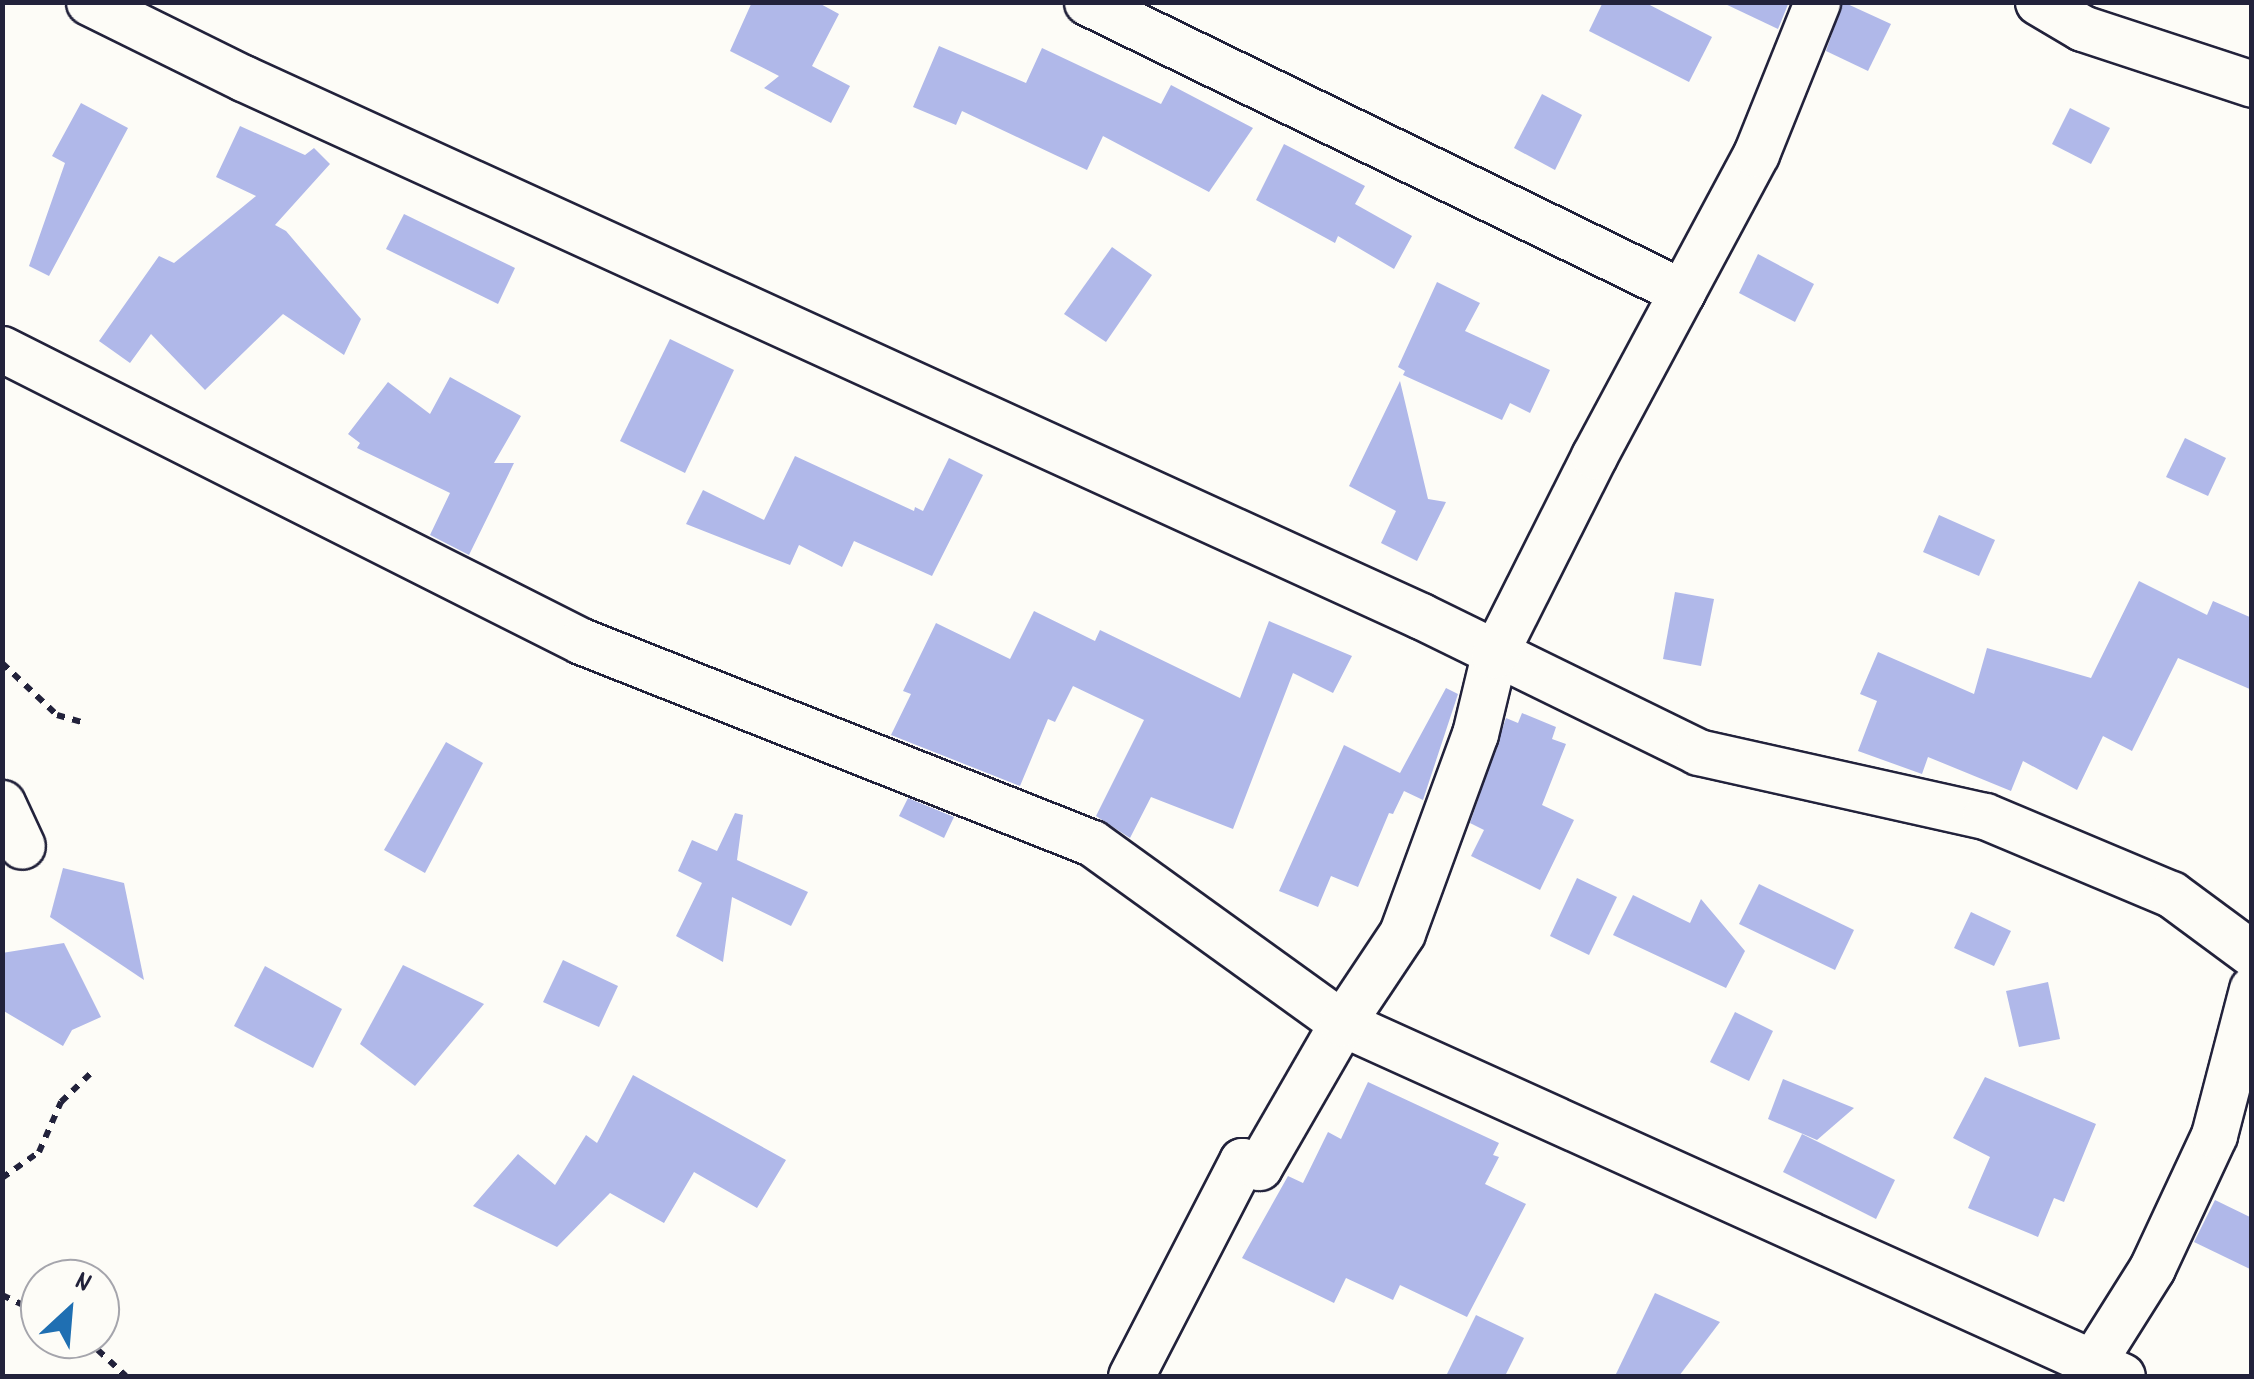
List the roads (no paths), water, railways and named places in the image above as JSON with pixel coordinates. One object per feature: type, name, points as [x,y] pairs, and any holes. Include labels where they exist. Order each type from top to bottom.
[{"type":"street","points":[[88,2],[243,78],[1422,616],[1494,655],[1698,752],[1985,816],[2172,894],[2252,954]]},
{"type":"street","points":[[1088,2],[1682,292]]},
{"type":"street","points":[[1132,1376],[1242,1161],[1259,1167],[1342,1023],[1402,933],[1475,734],[1494,655],[1756,154],[1817,2]]},
{"type":"street","points":[[2038,2],[2082,28],[2252,84]]},
{"type":"street","points":[[2,349],[582,641],[1092,843],[1342,1023],[2099,1372],[2214,1135],[2252,989]]},
{"type":"street","points":[[2,803],[22,846]]}]
